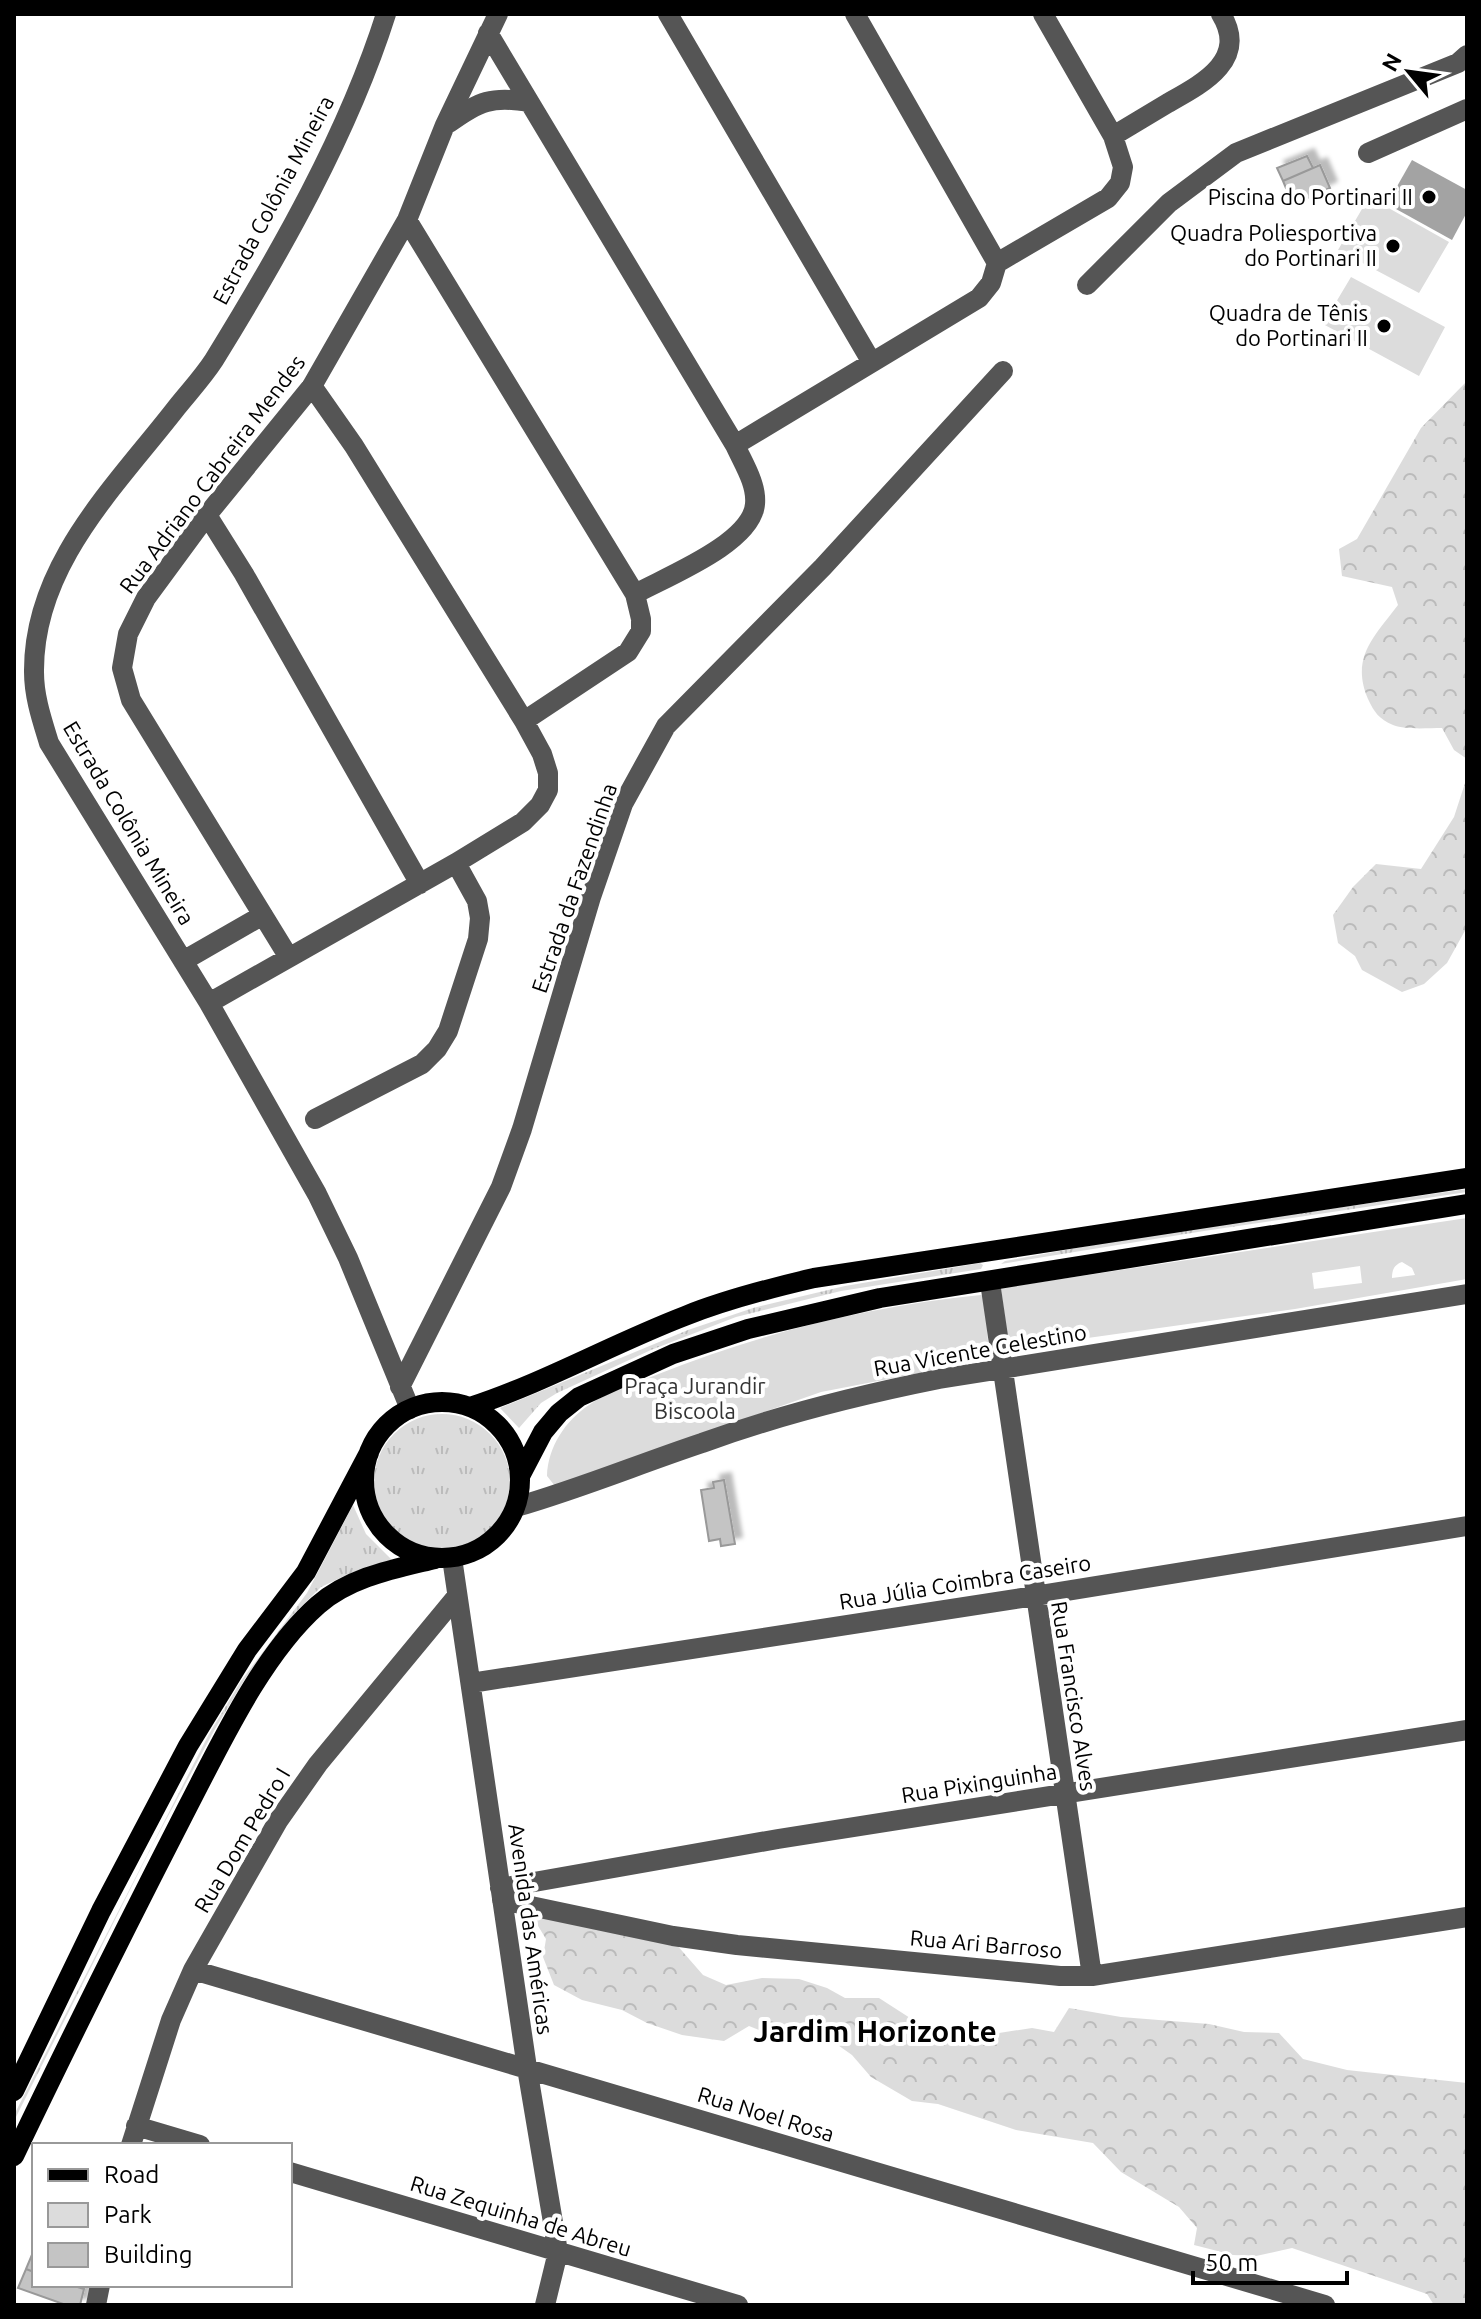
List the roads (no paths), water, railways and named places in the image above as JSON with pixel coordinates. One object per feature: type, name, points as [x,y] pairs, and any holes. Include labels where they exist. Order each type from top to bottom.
[{"type":"main road","points":[[470,1407],[514,1393],[684,1316],[799,1281],[853,1270],[1467,1178]]},
{"type":"main road","points":[[520,1476],[543,1432],[559,1413],[579,1397],[673,1354],[736,1333],[838,1307],[1467,1204]]},
{"type":"main road","points":[[14,2091],[101,1911],[188,1746],[247,1650],[306,1572],[379,1435],[393,1420],[410,1409],[430,1403],[450,1402],[470,1407],[489,1418],[505,1434],[516,1454],[520,1476],[516,1507],[505,1526],[490,1542],[472,1553],[367,1576],[339,1590],[299,1624],[278,1651],[202,1780],[100,1976],[14,2156]]},
{"type":"main road","points":[[369,1453],[365,1488],[376,1522],[391,1540],[412,1553],[443,1558]]},
{"type":"street","name":"Estrada Colônia Mineira","points":[[386,14],[342,125],[286,236],[212,363],[91,516],[66,554],[43,605],[37,629],[34,675],[38,708],[49,743],[209,1003],[317,1194],[348,1258],[410,1409]]},
{"type":"street","name":"Rua Adriano Cabreira Mendes","points":[[288,956],[131,700],[122,668],[128,634],[146,598],[207,515],[312,386],[407,220],[445,125],[498,14]]},
{"type":"street","points":[[668,14],[871,361]]},
{"type":"street","points":[[855,14],[997,263]]},
{"type":"street","points":[[735,445],[979,298],[991,283],[997,263],[1108,198],[1120,183],[1123,167],[1113,136],[1043,14]]},
{"type":"street","points":[[1113,136],[1206,81],[1223,62],[1230,42],[1227,24],[1221,14]]},
{"type":"street","points":[[488,33],[735,445],[753,487],[755,503],[751,521],[732,542],[635,594]]},
{"type":"street","points":[[1087,285],[1169,203],[1236,153],[1458,63],[1467,55]]},
{"type":"street","points":[[445,125],[474,105],[500,98],[529,102]]},
{"type":"street","points":[[1368,153],[1467,109]]},
{"type":"street","points":[[407,220],[635,594],[641,631],[628,652],[524,721]]},
{"type":"street","name":"Estrada da Fazendinha","points":[[400,1387],[501,1187],[522,1129],[591,897],[623,804],[666,726],[823,567],[1003,371]]},
{"type":"street","points":[[209,1003],[523,822],[540,805],[548,790],[548,773],[542,754],[524,721],[354,446],[312,386]]},
{"type":"street","points":[[207,515],[420,884]]},
{"type":"street","points":[[315,1119],[422,1064],[437,1049],[448,1031],[478,939],[480,918],[477,901],[456,863]]},
{"type":"street","points":[[183,961],[263,915]]},
{"type":"street","name":"Rua Francisco Alves","points":[[990,1282],[1092,1976]]},
{"type":"street","name":"Rua Vicente Celestino","points":[[516,1507],[561,1494],[703,1442],[861,1395],[1001,1369],[1467,1294]]},
{"type":"street","name":"Rua Júlia Coimbra Caseiro","points":[[471,1683],[1467,1526]]},
{"type":"street","name":"Avenida das Américas","points":[[443,1558],[457,1596],[527,2068],[558,2252],[545,2305]]},
{"type":"street","name":"Rua Dom Pedro I","points":[[134,2135],[171,2020],[193,1970],[295,1795],[457,1596]]},
{"type":"street","name":"Rua Pixinguinha","points":[[501,1894],[778,1839],[1467,1730]]},
{"type":"street","name":"Rua Ari Barroso","points":[[501,1894],[673,1936],[1060,1976],[1092,1976],[1467,1917]]},
{"type":"street","name":"Rua Noel Rosa","points":[[193,1970],[527,2068],[1278,2298],[1325,2305]]},
{"type":"street","points":[[134,2135],[187,2143]]},
{"type":"street","name":"Rua Zequinha de Abreu","points":[[292,2173],[738,2305]]},
{"type":"place","name":"Piscina do Portinari II","points":[[1429,197]]},
{"type":"place","name":"Quadra Poliesportiva do Portinari II","points":[[1393,246]]},
{"type":"place","name":"Quadra de Tênis do Portinari II","points":[[1384,326]]},
{"type":"district","name":"Jardim Horizonte","points":[[875,2032]]},
{"type":"park label","name":"Praça Jurandir Biscoola","points":[[695,1398]]}]
